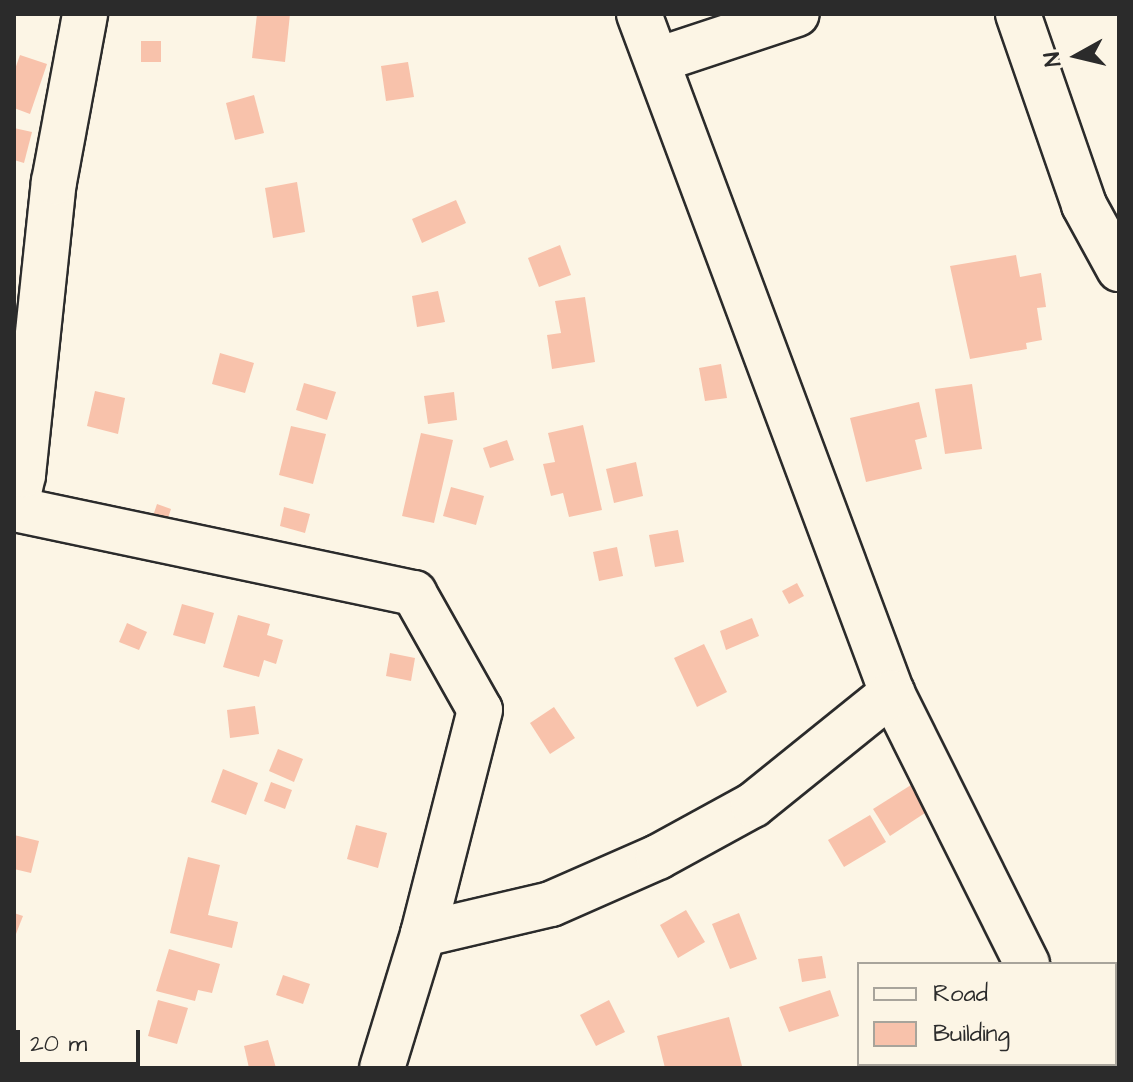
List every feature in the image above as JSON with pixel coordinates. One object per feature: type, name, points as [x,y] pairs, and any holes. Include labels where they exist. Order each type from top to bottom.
[{"type":"street","points":[[85,14],[54,182],[16,492],[414,593],[480,710],[423,934],[382,1068]]},
{"type":"street","points":[[639,14],[892,693],[1026,962]]},
{"type":"street","points":[[658,60],[797,14]]},
{"type":"street","points":[[1018,14],[1084,205],[1119,269]]},
{"type":"street","points":[[423,934],[551,904],[658,857],[753,805],[892,693]]},
{"type":"building","points":[[257,14],[290,14],[285,62],[252,58]]},
{"type":"building","points":[[141,41],[161,41],[161,62],[141,62]]},
{"type":"building","points":[[20,55],[47,64],[30,114],[14,108],[14,72]]},
{"type":"building","points":[[408,62],[414,97],[386,101],[381,66]]},
{"type":"building","points":[[254,95],[264,133],[235,140],[226,103]]},
{"type":"building","points":[[14,128],[32,132],[24,163],[14,160]]},
{"type":"building","points":[[297,182],[305,232],[273,238],[265,188]]},
{"type":"building","points":[[456,200],[466,223],[422,243],[412,219]]},
{"type":"building","points":[[560,245],[571,275],[539,287],[528,258]]},
{"type":"building","points":[[1016,255],[1020,277],[1041,273],[1046,307],[1037,308],[1042,340],[1026,343],[1027,349],[970,359],[950,266]]},
{"type":"building","points":[[438,291],[445,322],[417,327],[412,296]]},
{"type":"building","points":[[585,297],[595,362],[552,369],[547,335],[561,333],[555,301]]},
{"type":"building","points":[[220,353],[254,363],[245,393],[212,384]]},
{"type":"building","points":[[721,364],[727,398],[705,401],[699,368]]},
{"type":"building","points":[[304,383],[336,392],[327,420],[296,410]]},
{"type":"building","points":[[972,384],[982,449],[945,454],[935,389]]},
{"type":"building","points":[[95,391],[125,398],[118,434],[87,426]]},
{"type":"building","points":[[454,392],[457,420],[428,424],[424,396]]},
{"type":"building","points":[[919,402],[927,437],[915,440],[922,469],[866,482],[850,418]]},
{"type":"building","points":[[583,425],[602,510],[569,517],[563,493],[551,496],[543,464],[555,462],[548,433]]},
{"type":"building","points":[[291,426],[326,434],[313,484],[279,475]]},
{"type":"building","points":[[421,433],[453,440],[434,523],[402,516]]},
{"type":"building","points":[[507,440],[514,460],[490,468],[483,448]]},
{"type":"building","points":[[636,462],[643,496],[614,503],[606,469]]},
{"type":"building","points":[[451,487],[484,496],[476,525],[443,516]]},
{"type":"building","points":[[157,504],[171,509],[166,524],[152,519]]},
{"type":"building","points":[[284,507],[310,514],[305,533],[280,526]]},
{"type":"building","points":[[678,530],[684,562],[655,567],[649,535]]},
{"type":"building","points":[[617,547],[623,576],[599,581],[593,552]]},
{"type":"building","points":[[797,583],[804,596],[789,604],[782,591]]},
{"type":"building","points":[[182,604],[214,613],[205,644],[173,635]]},
{"type":"building","points":[[238,615],[270,624],[267,635],[283,640],[276,664],[264,660],[259,677],[223,667]]},
{"type":"building","points":[[752,618],[759,636],[726,650],[720,631]]},
{"type":"building","points":[[127,623],[147,632],[139,650],[119,642]]},
{"type":"building","points":[[704,644],[727,692],[697,707],[674,658]]},
{"type":"building","points":[[390,653],[415,658],[411,681],[386,676]]},
{"type":"building","points":[[255,706],[259,734],[230,738],[227,710]]},
{"type":"building","points":[[554,707],[575,738],[550,754],[530,723]]},
{"type":"building","points":[[278,749],[303,759],[294,782],[269,771]]},
{"type":"building","points":[[223,769],[258,783],[246,815],[211,802]]},
{"type":"building","points":[[271,782],[292,790],[285,809],[264,801]]},
{"type":"building","points":[[911,785],[928,811],[890,836],[873,809]]},
{"type":"building","points":[[870,815],[886,842],[844,867],[828,840]]},
{"type":"building","points":[[356,825],[387,833],[378,868],[347,859]]},
{"type":"building","points":[[14,835],[39,841],[31,873],[14,869]]},
{"type":"building","points":[[188,857],[220,865],[208,915],[238,922],[232,948],[170,933]]},
{"type":"building","points":[[686,910],[705,942],[678,958],[660,925]]},
{"type":"building","points":[[14,913],[23,916],[14,939]]},
{"type":"building","points":[[739,913],[757,959],[730,969],[712,924]]},
{"type":"building","points":[[169,949],[220,964],[212,993],[198,990],[195,1001],[156,991]]},
{"type":"building","points":[[822,956],[826,978],[802,982],[798,959]]},
{"type":"building","points":[[283,975],[310,984],[303,1004],[276,995]]},
{"type":"building","points":[[830,990],[839,1016],[789,1032],[779,1007]]},
{"type":"building","points":[[158,1000],[188,1008],[177,1044],[148,1036]]},
{"type":"building","points":[[609,1000],[625,1032],[596,1046],[580,1015]]},
{"type":"building","points":[[729,1017],[742,1066],[665,1068],[657,1036]]},
{"type":"building","points":[[268,1040],[276,1068],[249,1068],[244,1046]]},
{"type":"building","points":[[938,1066],[1004,1068],[938,1068]]}]
